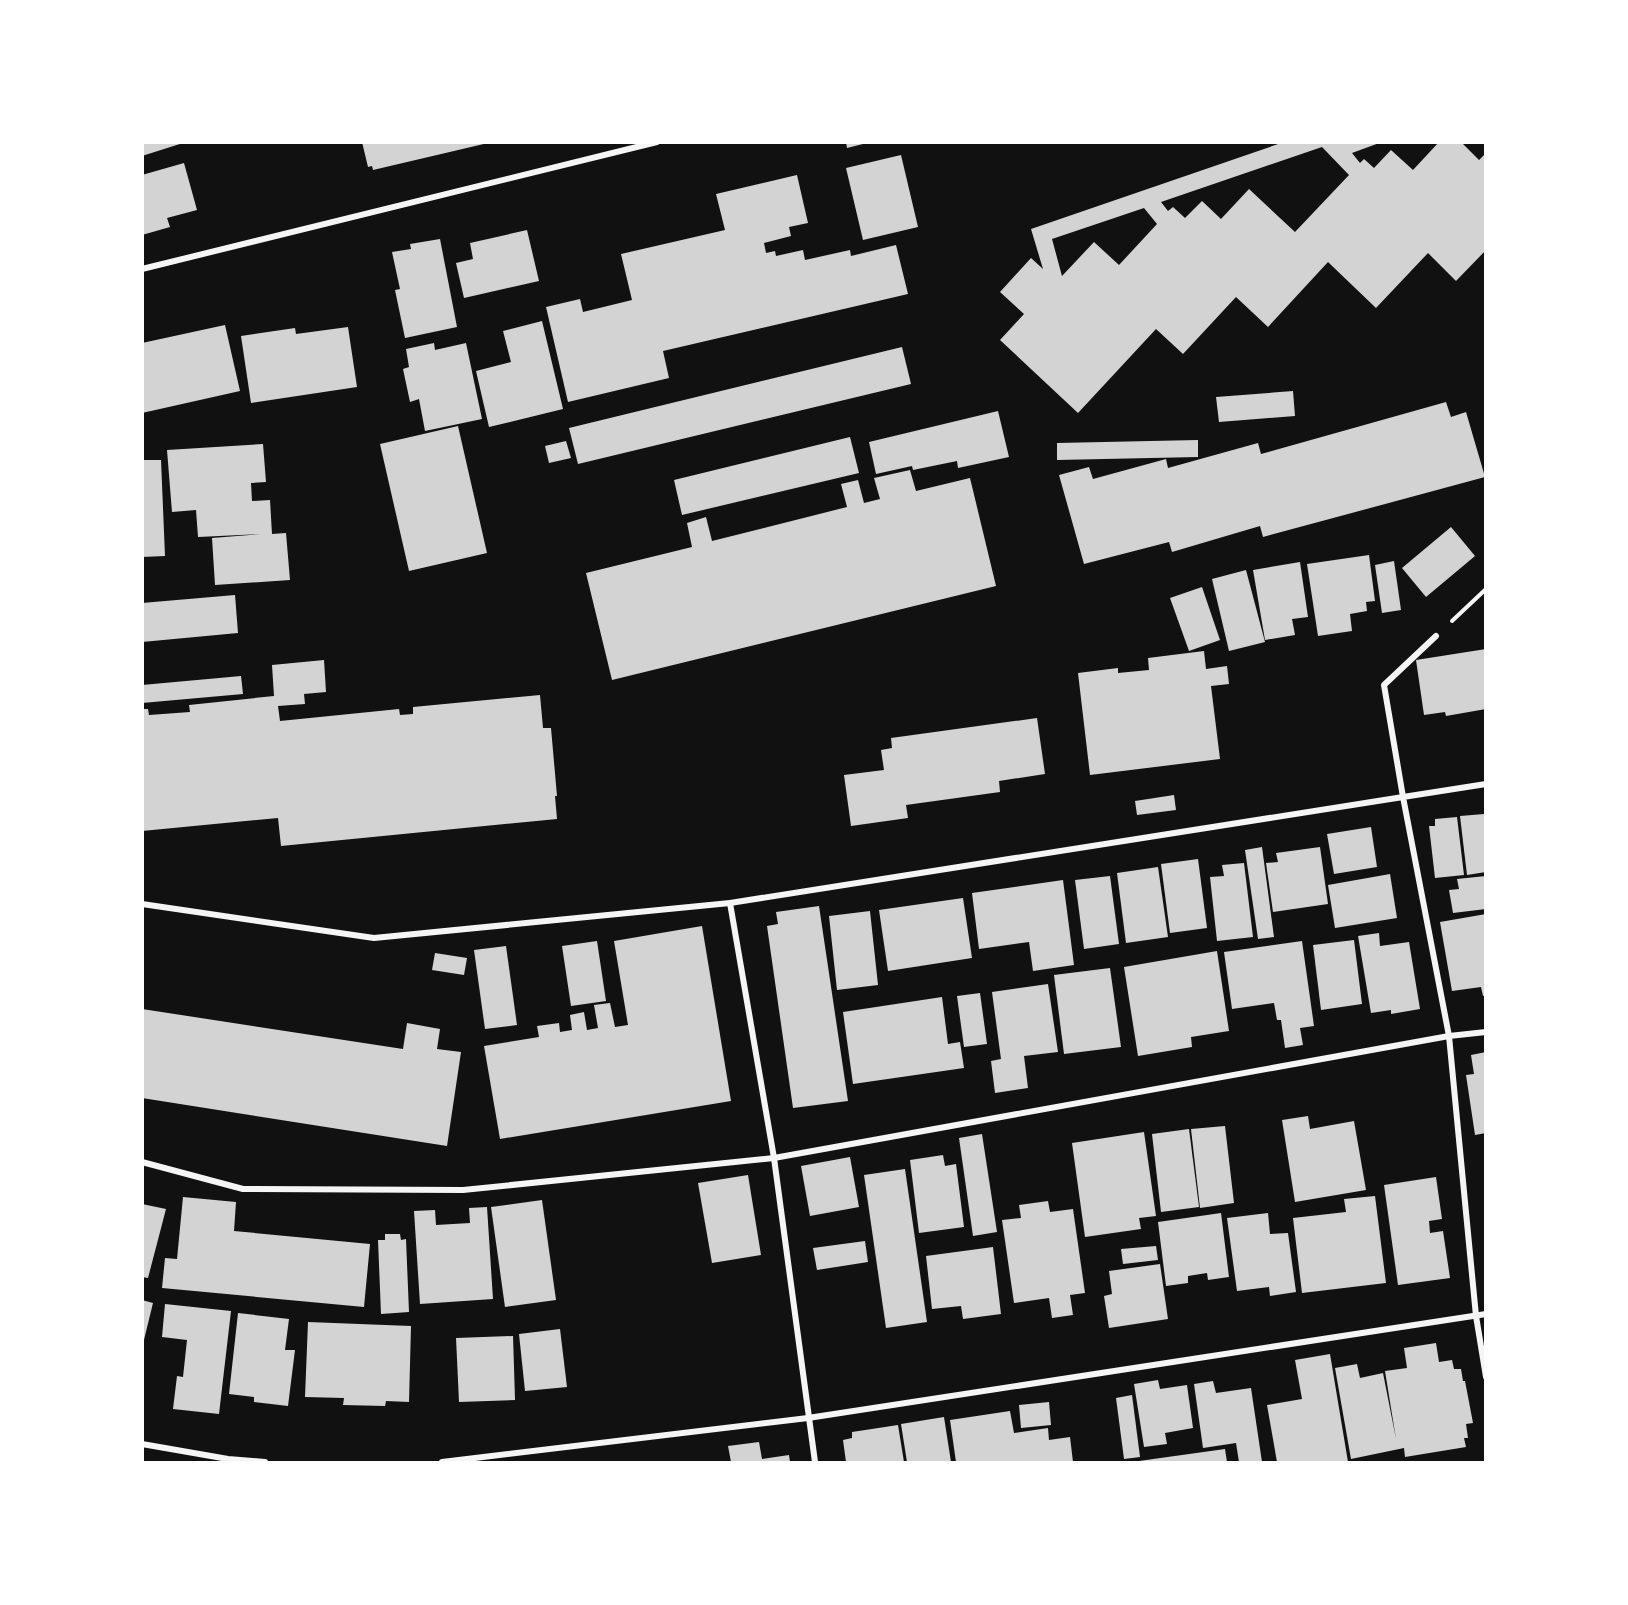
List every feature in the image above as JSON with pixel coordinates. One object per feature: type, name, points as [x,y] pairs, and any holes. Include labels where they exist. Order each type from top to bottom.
[{"type":"street","points":[[142,269],[657,142]]},
{"type":"street","points":[[1436,636],[1384,685],[1449,1036],[1476,1316],[1485,1377]]},
{"type":"street","points":[[142,904],[374,938],[730,903],[1485,784]]},
{"type":"street","points":[[730,903],[774,1158],[815,1462]]},
{"type":"street","points":[[142,1162],[243,1189],[463,1190],[774,1158],[1449,1036],[1485,1032]]},
{"type":"street","points":[[441,1462],[808,1418],[1485,1314]]},
{"type":"street","points":[[142,1444],[228,1459],[264,1462]]},
{"type":"path","points":[[1436,636],[1485,590]]},
{"type":"building","points":[[142,142],[183,142],[183,143],[142,156]]},
{"type":"building","points":[[362,142],[488,143],[373,170],[372,166],[368,167]]},
{"type":"building","points":[[846,142],[867,142],[867,143],[847,148]]},
{"type":"building","points":[[1284,142],[1382,142],[1352,153],[1360,163],[1364,159],[1374,168],[1391,150],[1413,170],[1439,142],[1461,142],[1479,160],[1486,153],[1486,250],[1456,281],[1428,253],[1376,308],[1328,262],[1268,327],[1236,297],[1183,354],[1156,329],[1078,413],[1000,340],[1024,314],[1000,292],[1031,258],[1043,269],[1031,229]],"holes":[[[1322,147],[1349,175],[1295,232],[1249,189],[1221,219],[1202,201],[1185,218],[1173,207],[1168,211],[1161,202]],[[1144,208],[1157,224],[1119,265],[1094,242],[1062,276],[1052,239]]]},
{"type":"building","points":[[901,155],[918,227],[863,240],[846,168]]},
{"type":"building","points":[[184,163],[197,210],[167,218],[170,227],[142,235],[142,175]]},
{"type":"building","points":[[797,175],[808,223],[789,227],[791,236],[764,243],[766,253],[775,251],[776,256],[803,250],[805,260],[850,250],[851,256],[896,245],[908,294],[663,351],[669,378],[568,402],[546,307],[580,299],[583,312],[632,300],[621,254],[725,230],[716,194]]},
{"type":"building","points":[[527,230],[539,281],[464,298],[456,263],[473,259],[470,243]]},
{"type":"building","points":[[440,239],[457,327],[405,338],[395,290],[400,289],[392,252],[411,249],[410,244]]},
{"type":"building","points":[[542,321],[563,409],[489,427],[476,371],[511,362],[503,331]]},
{"type":"building","points":[[225,325],[240,391],[142,413],[142,343]]},
{"type":"building","points":[[348,327],[357,387],[251,403],[241,336],[295,328],[296,334]]},
{"type":"building","points":[[434,343],[435,350],[466,343],[482,419],[425,431],[419,399],[410,402],[403,369],[409,367],[406,349]]},
{"type":"building","points":[[902,347],[911,384],[578,464],[569,428]]},
{"type":"building","points":[[1293,391],[1295,416],[1219,422],[1216,397]]},
{"type":"building","points":[[1446,402],[1451,417],[1466,412],[1485,477],[1263,537],[1260,526],[1172,552],[1169,542],[1084,564],[1059,475],[1089,467],[1093,479],[1166,459],[1168,468],[1258,443],[1261,454]]},
{"type":"building","points":[[998,411],[1009,457],[958,468],[957,461],[913,470],[912,466],[876,474],[869,442]]},
{"type":"building","points":[[458,426],[487,553],[409,571],[380,444]]},
{"type":"building","points":[[850,437],[859,473],[682,515],[674,480]]},
{"type":"building","points":[[1198,440],[1198,457],[1057,460],[1057,443]]},
{"type":"building","points":[[566,441],[571,458],[549,463],[545,446]]},
{"type":"building","points":[[263,444],[266,482],[251,483],[252,501],[270,500],[272,534],[286,533],[290,580],[215,585],[212,538],[261,534],[198,537],[196,510],[172,512],[167,450]]},
{"type":"building","points":[[142,460],[161,460],[165,556],[142,557]]},
{"type":"building","points":[[910,470],[916,491],[970,478],[996,586],[612,680],[586,573],[692,547],[687,523],[706,517],[712,541],[847,507],[841,484],[858,480],[864,503],[880,499],[874,478]]},
{"type":"building","points":[[1451,527],[1475,556],[1426,597],[1402,568]]},
{"type":"building","points":[[1369,555],[1375,601],[1366,602],[1367,611],[1350,614],[1352,631],[1318,636],[1307,564]]},
{"type":"building","points":[[1394,561],[1401,610],[1382,613],[1375,565]]},
{"type":"building","points":[[1300,562],[1308,617],[1292,619],[1295,635],[1265,640],[1253,570]]},
{"type":"building","points":[[1246,570],[1265,642],[1229,651],[1212,579]]},
{"type":"building","points":[[1202,587],[1220,640],[1189,651],[1170,598]]},
{"type":"building","points":[[235,595],[238,633],[142,642],[142,603]]},
{"type":"building","points":[[1486,649],[1486,709],[1446,716],[1445,712],[1424,715],[1416,660]]},
{"type":"building","points":[[1204,651],[1206,669],[1227,666],[1229,684],[1211,686],[1220,759],[1090,775],[1078,673],[1118,668],[1118,673],[1149,670],[1148,658]]},
{"type":"building","points":[[324,660],[326,692],[304,694],[305,704],[278,706],[280,721],[399,709],[400,715],[413,714],[413,707],[540,695],[543,728],[551,728],[557,819],[281,846],[278,818],[142,831],[142,709],[148,709],[149,715],[190,712],[189,705],[274,696],[272,665]]},
{"type":"building","points":[[241,676],[243,694],[142,703],[142,685]]},
{"type":"building","points":[[1037,718],[1045,774],[999,781],[1000,792],[906,805],[908,818],[851,826],[844,775],[884,770],[881,750],[892,748],[891,738]]},
{"type":"building","points":[[1174,795],[1176,810],[1137,815],[1135,801]]},
{"type":"building","points":[[1484,814],[1486,872],[1467,875],[1460,816]]},
{"type":"building","points":[[1457,817],[1464,875],[1435,878],[1429,826],[1435,826],[1435,819]]},
{"type":"building","points":[[1371,827],[1377,867],[1334,874],[1327,834]]},
{"type":"building","points":[[1262,847],[1274,937],[1258,939],[1245,850]]},
{"type":"building","points":[[1320,847],[1328,904],[1273,912],[1266,863],[1278,862],[1276,853]]},
{"type":"building","points":[[1198,859],[1207,928],[1170,933],[1161,864]]},
{"type":"building","points":[[1244,863],[1253,937],[1217,941],[1210,877],[1224,876],[1222,865]]},
{"type":"building","points":[[1158,867],[1168,937],[1126,943],[1117,873]]},
{"type":"building","points":[[1390,874],[1397,918],[1335,928],[1328,885]]},
{"type":"building","points":[[1110,876],[1119,944],[1084,949],[1075,880]]},
{"type":"building","points":[[1486,876],[1486,909],[1453,913],[1449,890],[1459,889],[1457,879]]},
{"type":"building","points":[[1063,880],[1074,965],[1033,971],[1029,942],[979,949],[972,893]]},
{"type":"building","points":[[963,898],[972,958],[888,971],[879,910]]},
{"type":"building","points":[[819,906],[848,1101],[793,1108],[767,926],[778,924],[776,912]]},
{"type":"building","points":[[870,911],[878,985],[837,990],[829,916]]},
{"type":"building","points":[[1486,914],[1486,995],[1483,996],[1481,987],[1452,991],[1440,922]]},
{"type":"building","points":[[702,926],[731,1101],[500,1139],[484,1046],[539,1037],[537,1026],[559,1023],[560,1032],[572,1030],[570,1015],[584,1012],[587,1030],[598,1028],[594,1005],[610,1003],[615,1027],[628,1025],[614,941]]},
{"type":"building","points":[[1379,933],[1380,946],[1409,942],[1420,1009],[1391,1014],[1391,1010],[1371,1013],[1358,936]]},
{"type":"building","points":[[1354,940],[1362,1004],[1321,1010],[1313,945]]},
{"type":"building","points":[[597,941],[606,1001],[571,1006],[562,946]]},
{"type":"building","points":[[1302,941],[1314,1026],[1300,1028],[1303,1045],[1285,1048],[1281,1020],[1277,1020],[1274,1003],[1232,1009],[1224,952]]},
{"type":"building","points":[[506,946],[517,1025],[485,1029],[474,950]]},
{"type":"building","points":[[1217,951],[1229,1031],[1191,1037],[1192,1047],[1138,1056],[1124,967]]},
{"type":"building","points":[[435,953],[467,958],[464,975],[432,970]]},
{"type":"building","points":[[1110,968],[1121,1047],[1064,1054],[1054,975]]},
{"type":"building","points":[[1048,984],[1058,1052],[1024,1056],[1028,1088],[995,1093],[991,1061],[1001,1059],[992,992]]},
{"type":"building","points":[[980,993],[987,1044],[964,1047],[957,996]]},
{"type":"building","points":[[942,997],[948,1044],[960,1042],[964,1068],[853,1084],[843,1012]]},
{"type":"building","points":[[142,1009],[403,1049],[407,1023],[440,1029],[437,1049],[461,1052],[447,1146],[142,1098]]},
{"type":"building","points":[[1486,1052],[1486,1133],[1475,1135],[1466,1075],[1474,1074],[1471,1055]]},
{"type":"building","points":[[1308,1116],[1310,1129],[1354,1121],[1366,1190],[1295,1202],[1282,1120]]},
{"type":"building","points":[[1225,1126],[1234,1203],[1200,1208],[1191,1129]]},
{"type":"building","points":[[1189,1129],[1199,1207],[1161,1212],[1152,1134]]},
{"type":"building","points":[[1144,1132],[1156,1216],[1139,1218],[1141,1229],[1085,1237],[1072,1143]]},
{"type":"building","points":[[982,1134],[997,1232],[973,1236],[959,1138]]},
{"type":"building","points":[[943,1155],[945,1166],[956,1164],[964,1227],[919,1233],[910,1160]]},
{"type":"building","points":[[850,1157],[859,1207],[810,1216],[801,1166]]},
{"type":"building","points":[[905,1169],[927,1322],[886,1328],[864,1175]]},
{"type":"building","points":[[748,1175],[761,1255],[712,1263],[698,1183]]},
{"type":"building","points":[[1436,1177],[1442,1219],[1429,1221],[1430,1233],[1443,1231],[1450,1278],[1398,1285],[1384,1185]]},
{"type":"building","points":[[1375,1196],[1386,1283],[1302,1293],[1293,1218],[1346,1212],[1344,1199]]},
{"type":"building","points":[[183,1197],[236,1202],[234,1231],[370,1244],[364,1307],[162,1288],[165,1258],[177,1259]]},
{"type":"building","points":[[542,1200],[556,1300],[505,1307],[491,1207]]},
{"type":"building","points":[[1048,1201],[1050,1212],[1073,1209],[1085,1293],[1070,1295],[1073,1315],[1052,1318],[1049,1298],[1014,1303],[1002,1220],[1021,1218],[1019,1205]]},
{"type":"building","points":[[142,1204],[166,1209],[148,1278],[142,1277]]},
{"type":"building","points":[[487,1207],[493,1299],[420,1304],[414,1211],[435,1210],[436,1225],[470,1223],[469,1208]]},
{"type":"building","points":[[1221,1213],[1229,1277],[1208,1280],[1207,1273],[1188,1276],[1188,1283],[1166,1286],[1158,1222]]},
{"type":"building","points":[[1268,1213],[1270,1234],[1288,1233],[1296,1292],[1270,1296],[1269,1287],[1237,1291],[1227,1218]]},
{"type":"building","points":[[385,1234],[400,1234],[401,1240],[406,1239],[409,1312],[381,1314],[378,1240],[385,1240]]},
{"type":"building","points":[[865,1241],[868,1262],[817,1270],[813,1248]]},
{"type":"building","points":[[1156,1246],[1158,1260],[1123,1264],[1121,1249]]},
{"type":"building","points":[[993,1247],[1001,1314],[963,1319],[961,1306],[932,1309],[926,1256]]},
{"type":"building","points":[[1160,1264],[1168,1319],[1109,1328],[1104,1296],[1112,1294],[1109,1271]]},
{"type":"building","points":[[142,1300],[153,1303],[143,1344],[142,1344]]},
{"type":"building","points":[[165,1304],[231,1311],[219,1414],[173,1409],[177,1376],[183,1377],[187,1340],[162,1337]]},
{"type":"building","points":[[238,1313],[289,1319],[285,1350],[295,1350],[288,1406],[254,1402],[254,1397],[229,1394]]},
{"type":"building","points":[[308,1322],[411,1326],[409,1402],[386,1401],[385,1406],[343,1405],[344,1398],[305,1397]]},
{"type":"building","points":[[560,1329],[567,1387],[525,1391],[519,1334]]},
{"type":"building","points":[[513,1336],[515,1400],[459,1402],[456,1338]]},
{"type":"building","points":[[1436,1343],[1439,1362],[1452,1360],[1454,1369],[1461,1369],[1463,1381],[1465,1381],[1473,1423],[1466,1424],[1468,1438],[1464,1438],[1466,1447],[1405,1457],[1404,1448],[1351,1459],[1335,1368],[1357,1364],[1360,1378],[1383,1373],[1396,1439],[1385,1371],[1407,1368],[1404,1348]]},
{"type":"building","points":[[1330,1354],[1348,1462],[1277,1462],[1267,1405],[1302,1399],[1295,1360]]},
{"type":"building","points":[[1158,1380],[1160,1389],[1187,1385],[1193,1428],[1165,1433],[1167,1444],[1144,1447],[1134,1384]]},
{"type":"building","points":[[1213,1381],[1216,1393],[1251,1388],[1262,1462],[1239,1462],[1236,1443],[1203,1448],[1194,1384]]},
{"type":"building","points":[[1132,1395],[1140,1457],[1124,1459],[1116,1398]]},
{"type":"building","points":[[1049,1402],[1051,1425],[1021,1428],[1019,1405]]},
{"type":"building","points":[[1010,1411],[1014,1433],[1048,1428],[1049,1440],[1070,1437],[1073,1462],[956,1462],[950,1420]]},
{"type":"building","points":[[944,1417],[951,1462],[907,1462],[901,1424]]},
{"type":"building","points":[[898,1425],[904,1462],[846,1462],[843,1440],[852,1438],[852,1432]]},
{"type":"building","points":[[759,1442],[762,1459],[789,1455],[790,1462],[731,1462],[728,1446]]},
{"type":"building","points":[[1225,1449],[1227,1462],[1139,1461]]}]
